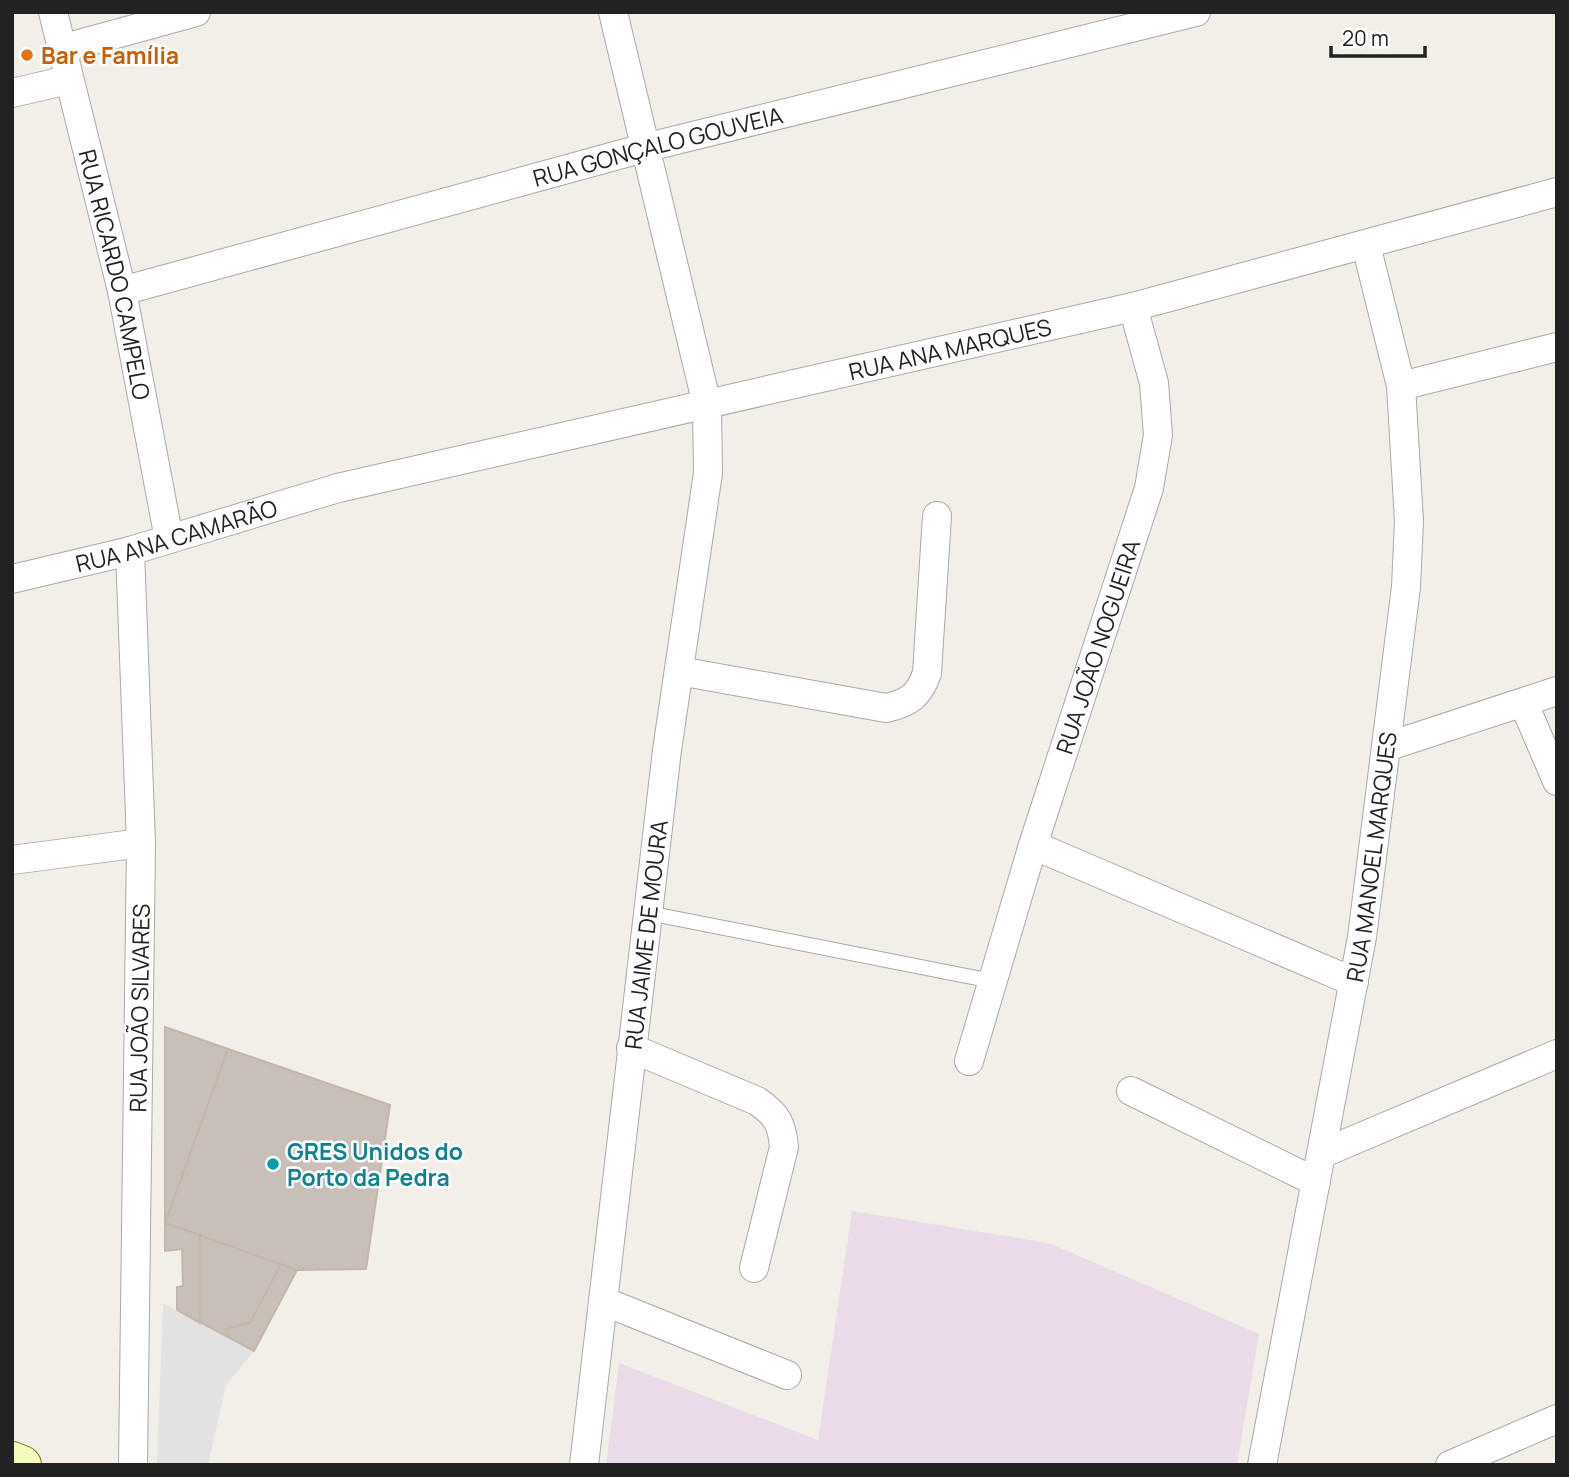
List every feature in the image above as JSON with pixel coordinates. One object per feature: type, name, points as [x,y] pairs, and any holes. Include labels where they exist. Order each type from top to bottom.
[{"type":"main road","points":[[12,1461],[22,1465]]},
{"type":"street","name":"RUA RICARDO CAMPELO","points":[[52,12],[122,291],[169,539]]},
{"type":"street","points":[[61,49],[196,12]]},
{"type":"street","name":"RUA JAIME DE MOURA","points":[[584,1465],[631,1048],[679,671],[708,473],[707,405],[691,326],[644,148],[613,12]]},
{"type":"street","name":"RUA GONÇALO GOUVEIA","points":[[122,291],[644,148],[1196,12]]},
{"type":"street","points":[[12,93],[68,80]]},
{"type":"street","name":"RUA ANA MARQUES","points":[[338,488],[1133,307],[1557,192]]},
{"type":"street","name":"RUA MANOEL MARQUES","points":[[1262,1465],[1354,982],[1406,587],[1409,535],[1401,386],[1366,245]]},
{"type":"street","name":"RUA JOÃO NOGUEIRA","points":[[969,1061],[1033,845],[1149,488],[1158,435],[1154,383],[1133,307]]},
{"type":"street","points":[[1401,386],[1557,347]]},
{"type":"street","name":"RUA ANA CAMARÃO","points":[[12,579],[130,551],[338,488]]},
{"type":"street","points":[[679,671],[886,708],[907,704],[921,690],[927,674],[937,516]]},
{"type":"street","name":"RUA JOÃO SILVARES","points":[[130,551],[141,843],[133,1465]]},
{"type":"street","points":[[1386,747],[1557,691]]},
{"type":"street","points":[[1524,704],[1557,780]]},
{"type":"street","points":[[12,860],[141,843]]},
{"type":"street","points":[[1033,845],[1354,982]]},
{"type":"street","points":[[631,1048],[757,1101],[772,1112],[783,1126],[784,1147],[754,1268]]},
{"type":"street","points":[[1321,1154],[1557,1054]]},
{"type":"street","points":[[1130,1091],[1316,1182]]},
{"type":"street","points":[[603,1301],[787,1375]]},
{"type":"street","points":[[1450,1465],[1557,1419]]},
{"type":"lane","points":[[648,913],[992,981]]},
{"type":"shaded area","points":[[852,1211],[1049,1243],[1259,1334],[1237,1465],[606,1465],[619,1363],[818,1440]]},
{"type":"shaded area","points":[[163,1303],[254,1351],[226,1385],[208,1465],[157,1465]]},
{"type":"building","name":"GRES Unidos do Porto da Pedra","points":[[165,1027],[390,1105],[366,1269],[297,1270],[254,1351],[177,1310],[177,1287],[183,1286],[182,1249],[165,1251]]},
{"type":"building","points":[[165,1027],[228,1049],[165,1223]]},
{"type":"building","name":"GRES Unidos do Porto da Pedra","points":[[228,1049],[390,1105],[366,1269],[297,1270],[165,1223]]},
{"type":"building","points":[[165,1223],[200,1235],[200,1323],[177,1310],[177,1287],[183,1286],[182,1249],[165,1251]]},
{"type":"building","points":[[281,1264],[297,1270],[254,1351],[228,1337],[227,1328],[250,1323]]},
{"type":"place","name":"Bar e Família","points":[[27,55]]},
{"type":"place","name":"GRES Unidos do Porto da Pedra","points":[[273,1164]]}]
